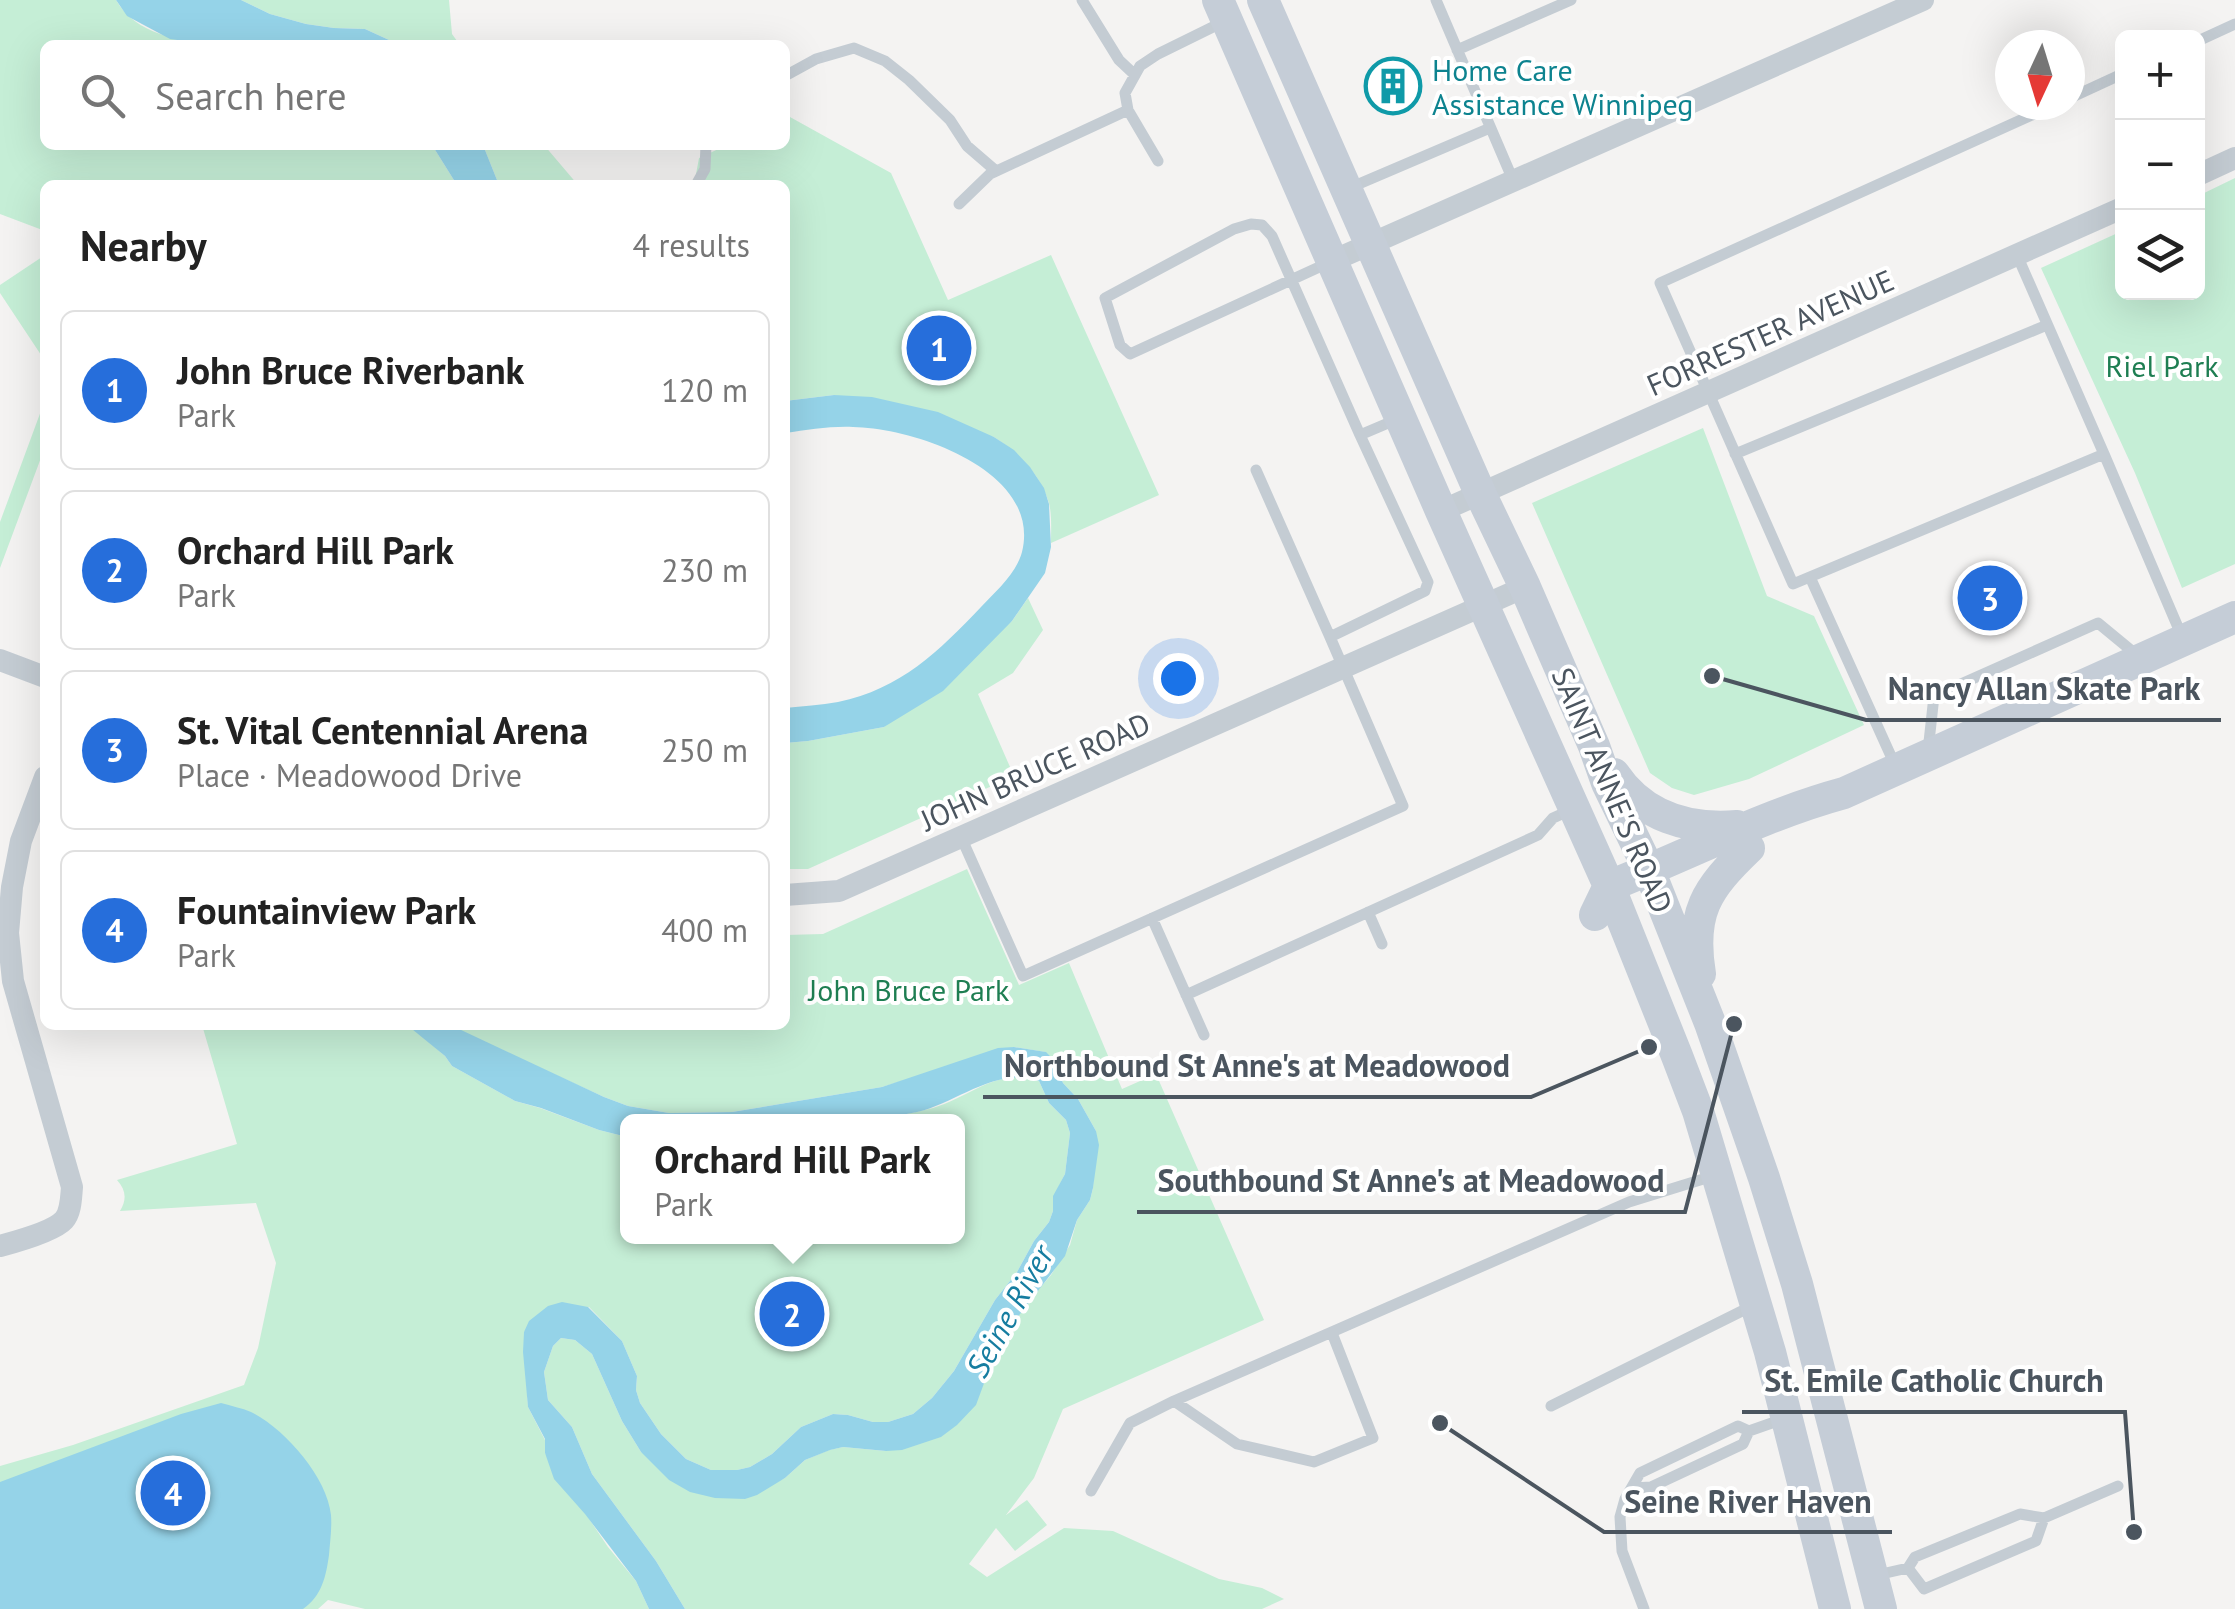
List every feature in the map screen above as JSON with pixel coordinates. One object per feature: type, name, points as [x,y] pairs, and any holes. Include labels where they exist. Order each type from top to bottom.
[{"type":"main road","points":[[1223,6],[1264,2]]},
{"type":"main road","name":"SAINT ANNE'S ROAD","points":[[1264,2],[1480,494],[1525,587],[1607,784],[1654,880],[1710,1023],[1770,1195],[1796,1284],[1881,1609]]},
{"type":"main road","name":"SAINT ANNE'S ROAD","points":[[1223,6],[1441,511],[1614,897],[1698,1111],[1788,1418],[1836,1609]]},
{"type":"main road","points":[[1614,897],[1750,837],[1818,820],[1844,793],[2235,616]]},
{"type":"main road","points":[[1594,746],[1619,782],[1646,807],[1687,825],[1750,837]]},
{"type":"main road","points":[[1710,1023],[1698,958],[1701,910],[1750,837]]},
{"type":"main road","points":[[1788,1418],[1827,1404]]},
{"type":"street","points":[[1332,261],[1923,0]]},
{"type":"street","points":[[2205,171],[2235,158]]},
{"type":"street","name":"FORRESTER AVENUE","points":[[1441,511],[2118,210]]},
{"type":"street","name":"JOHN BRUCE ROAD","points":[[790,895],[838,892],[1525,587]]},
{"type":"street","points":[[0,660],[40,675]]},
{"type":"street","points":[[0,1246],[64,1221],[71,1206],[72,1188],[21,1012],[8,934],[21,840],[40,789]]},
{"type":"lane","points":[[1082,0],[1120,60],[1135,75]]},
{"type":"lane","points":[[1436,0],[1512,180]]},
{"type":"lane","points":[[1457,50],[1571,0]]},
{"type":"lane","points":[[1158,161],[1128,110],[1125,93],[1140,66],[1223,6]]},
{"type":"lane","points":[[2205,37],[2235,24]]},
{"type":"lane","points":[[790,73],[816,59],[854,48],[885,61],[910,80],[950,120],[968,146],[996,171]]},
{"type":"lane","points":[[2085,91],[2115,77]]},
{"type":"lane","points":[[959,204],[996,171],[1128,110]]},
{"type":"lane","points":[[2021,120],[1660,283],[1793,584],[2104,454]]},
{"type":"lane","points":[[1347,189],[1490,128]]},
{"type":"lane","points":[[699,180],[705,168],[706,150]]},
{"type":"lane","points":[[1330,637],[1424,591],[1428,582],[1289,280],[1272,236],[1262,225],[1234,229],[1105,298],[1120,345],[1130,354],[1289,280],[1332,261]]},
{"type":"lane","points":[[2017,255],[2184,639]]},
{"type":"lane","points":[[1734,454],[2047,324]]},
{"type":"lane","points":[[1360,436],[1401,418]]},
{"type":"lane","points":[[962,836],[1023,976],[1403,806],[1256,470]]},
{"type":"lane","points":[[1810,577],[1896,769]]},
{"type":"lane","points":[[1928,756],[1934,696],[2098,623],[2141,658]]},
{"type":"lane","points":[[1186,995],[1538,834],[1552,818],[1575,808]]},
{"type":"lane","points":[[1368,912],[1382,944]]},
{"type":"lane","points":[[1152,918],[1204,1035]]},
{"type":"lane","points":[[1091,1491],[1130,1423],[1629,1202],[1717,1174]]},
{"type":"lane","points":[[1550,1406],[1756,1304]]},
{"type":"lane","points":[[1174,1402],[1237,1444],[1314,1462],[1373,1438],[1332,1334]]},
{"type":"lane","points":[[1644,1609],[1622,1551],[1620,1517],[1633,1488],[1651,1487],[1742,1444],[1750,1431],[1788,1418]]},
{"type":"lane","points":[[1872,1576],[1908,1568],[1915,1556],[2020,1514],[2044,1518],[2118,1486]]},
{"type":"lane","points":[[1908,1568],[1924,1589],[2036,1541],[2044,1518]]},
{"type":"green space","points":[[0,0],[116,0],[147,28],[185,40],[40,40],[40,150],[435,150],[454,180],[40,180],[40,229],[0,214]]},
{"type":"green space","points":[[241,0],[449,0],[452,34],[456,40],[389,40],[365,29],[306,24],[270,14]]},
{"type":"green space","points":[[790,117],[891,173],[948,300],[1051,255],[1159,495],[1051,543],[1050,508],[1045,492],[1020,457],[994,437],[834,395],[790,400],[790,180],[695,180],[699,158],[716,150],[790,150]]},
{"type":"green space","points":[[485,150],[548,150],[574,180],[497,180]]},
{"type":"green space","name":"Riel Park","points":[[2235,178],[2235,564],[2182,588],[2135,473],[2041,268],[2115,234],[2115,300],[2205,300],[2205,193]]},
{"type":"green space","points":[[40,258],[40,353],[0,293],[0,285]]},
{"type":"green space","points":[[40,414],[40,460],[0,568],[0,522]]},
{"type":"green space","points":[[1703,428],[1767,596],[1814,616],[1864,725],[1749,779],[1694,795],[1672,788],[1650,773],[1532,503]]},
{"type":"green space","points":[[1028,598],[1043,630],[1013,673],[978,694],[1014,776],[808,869],[790,869],[790,743],[884,727],[1012,621]]},
{"type":"green space","name":"John Bruce Park","points":[[967,869],[1019,985],[1069,963],[1122,1089],[1156,1074],[1264,1320],[1063,1409],[1034,1478],[1006,1515],[1027,1500],[1047,1525],[1015,1551],[996,1528],[969,1564],[987,1577],[1064,1528],[1113,1531],[1219,1579],[1262,1588],[1284,1599],[1262,1609],[685,1609],[656,1561],[592,1474],[572,1427],[548,1400],[544,1372],[553,1346],[561,1338],[575,1340],[592,1354],[622,1421],[641,1452],[744,1499],[785,1478],[805,1460],[829,1450],[843,1447],[886,1451],[993,1359],[1010,1327],[1051,1275],[1070,1245],[1077,1220],[1090,1200],[1096,1131],[1078,1099],[1063,1083],[1053,1059],[1045,1052],[1014,1047],[882,1087],[732,1112],[669,1113],[628,1106],[604,1097],[457,1030],[790,1030],[790,935],[823,934]]},
{"type":"green space","points":[[203,1030],[415,1030],[452,1066],[515,1101],[620,1135],[620,1244],[965,1244],[965,1114],[904,1114],[947,1103],[997,1080],[1024,1078],[1039,1081],[1049,1103],[1066,1120],[1070,1133],[1065,1174],[1054,1196],[1049,1222],[995,1300],[954,1371],[913,1414],[873,1422],[833,1414],[801,1427],[772,1454],[750,1467],[711,1470],[686,1459],[661,1434],[640,1403],[637,1376],[622,1341],[589,1307],[524,1332],[528,1407],[545,1440],[545,1453],[608,1547],[636,1581],[649,1609],[365,1609],[328,1600],[318,1609],[0,1609],[0,1466],[73,1445],[244,1385],[258,1348],[276,1263],[256,1203],[120,1211],[124,1195],[117,1180],[237,1144]]},
{"type":"water","points":[[116,0],[241,0],[270,14],[306,24],[365,29],[389,40],[178,40],[127,16]]},
{"type":"water","points":[[435,150],[485,150],[497,180],[454,180]]},
{"type":"water","points":[[834,395],[872,397],[938,412],[994,437],[1014,450],[1044,488],[1049,504],[1051,547],[1045,573],[1012,621],[943,691],[884,727],[790,743],[790,707],[861,696],[900,678],[934,653],[1015,568],[1022,552],[1023,523],[1013,498],[994,477],[968,459],[939,446],[879,429],[836,427],[790,432],[790,400]]},
{"type":"water","name":"Seine River","points":[[413,1030],[461,1030],[604,1097],[628,1106],[669,1113],[732,1112],[882,1087],[998,1048],[1046,1052],[1096,1131],[1099,1145],[1093,1188],[1065,1256],[1010,1327],[976,1405],[957,1425],[941,1437],[902,1450],[830,1450],[805,1460],[785,1478],[745,1499],[690,1492],[669,1480],[641,1452],[622,1421],[592,1354],[575,1340],[561,1338],[553,1346],[544,1372],[548,1400],[572,1427],[592,1474],[656,1561],[685,1609],[649,1609],[636,1581],[554,1479],[545,1453],[545,1439],[528,1407],[523,1352],[529,1321],[548,1306],[562,1302],[588,1307],[622,1341],[637,1376],[640,1403],[661,1434],[686,1459],[711,1470],[750,1467],[772,1454],[801,1427],[833,1414],[888,1422],[913,1414],[954,1371],[995,1300],[1049,1222],[1053,1196],[1065,1174],[1070,1133],[1066,1120],[1049,1103],[1039,1081],[1007,1078],[906,1114],[620,1114],[620,1135],[515,1101],[452,1066]]},
{"type":"water","points":[[221,1403],[251,1412],[277,1430],[322,1485],[331,1515],[329,1555],[322,1585],[309,1604],[303,1609],[0,1609],[0,1482],[181,1414]]},
{"type":"place","name":"Home Care Assistance Winnipeg","points":[[1393,86]]},
{"type":"place","name":"John Bruce Riverbank","points":[[939,348]]},
{"type":"place","name":"St. Vital Centennial Arena","points":[[1990,598]]},
{"type":"place","name":"Nancy Allan Skate Park","points":[[1712,676]]},
{"type":"place","name":"Southbound St Anne's at Meadowood","points":[[1734,1024]]},
{"type":"place","name":"Northbound St Anne's at Meadowood","points":[[1649,1047]]},
{"type":"place","name":"Orchard Hill Park","points":[[792,1314]]},
{"type":"place","name":"Seine River Haven","points":[[1440,1423]]},
{"type":"place","name":"Fountainview Park","points":[[173,1493]]},
{"type":"place","name":"St. Emile Catholic Church","points":[[2134,1532]]}]
